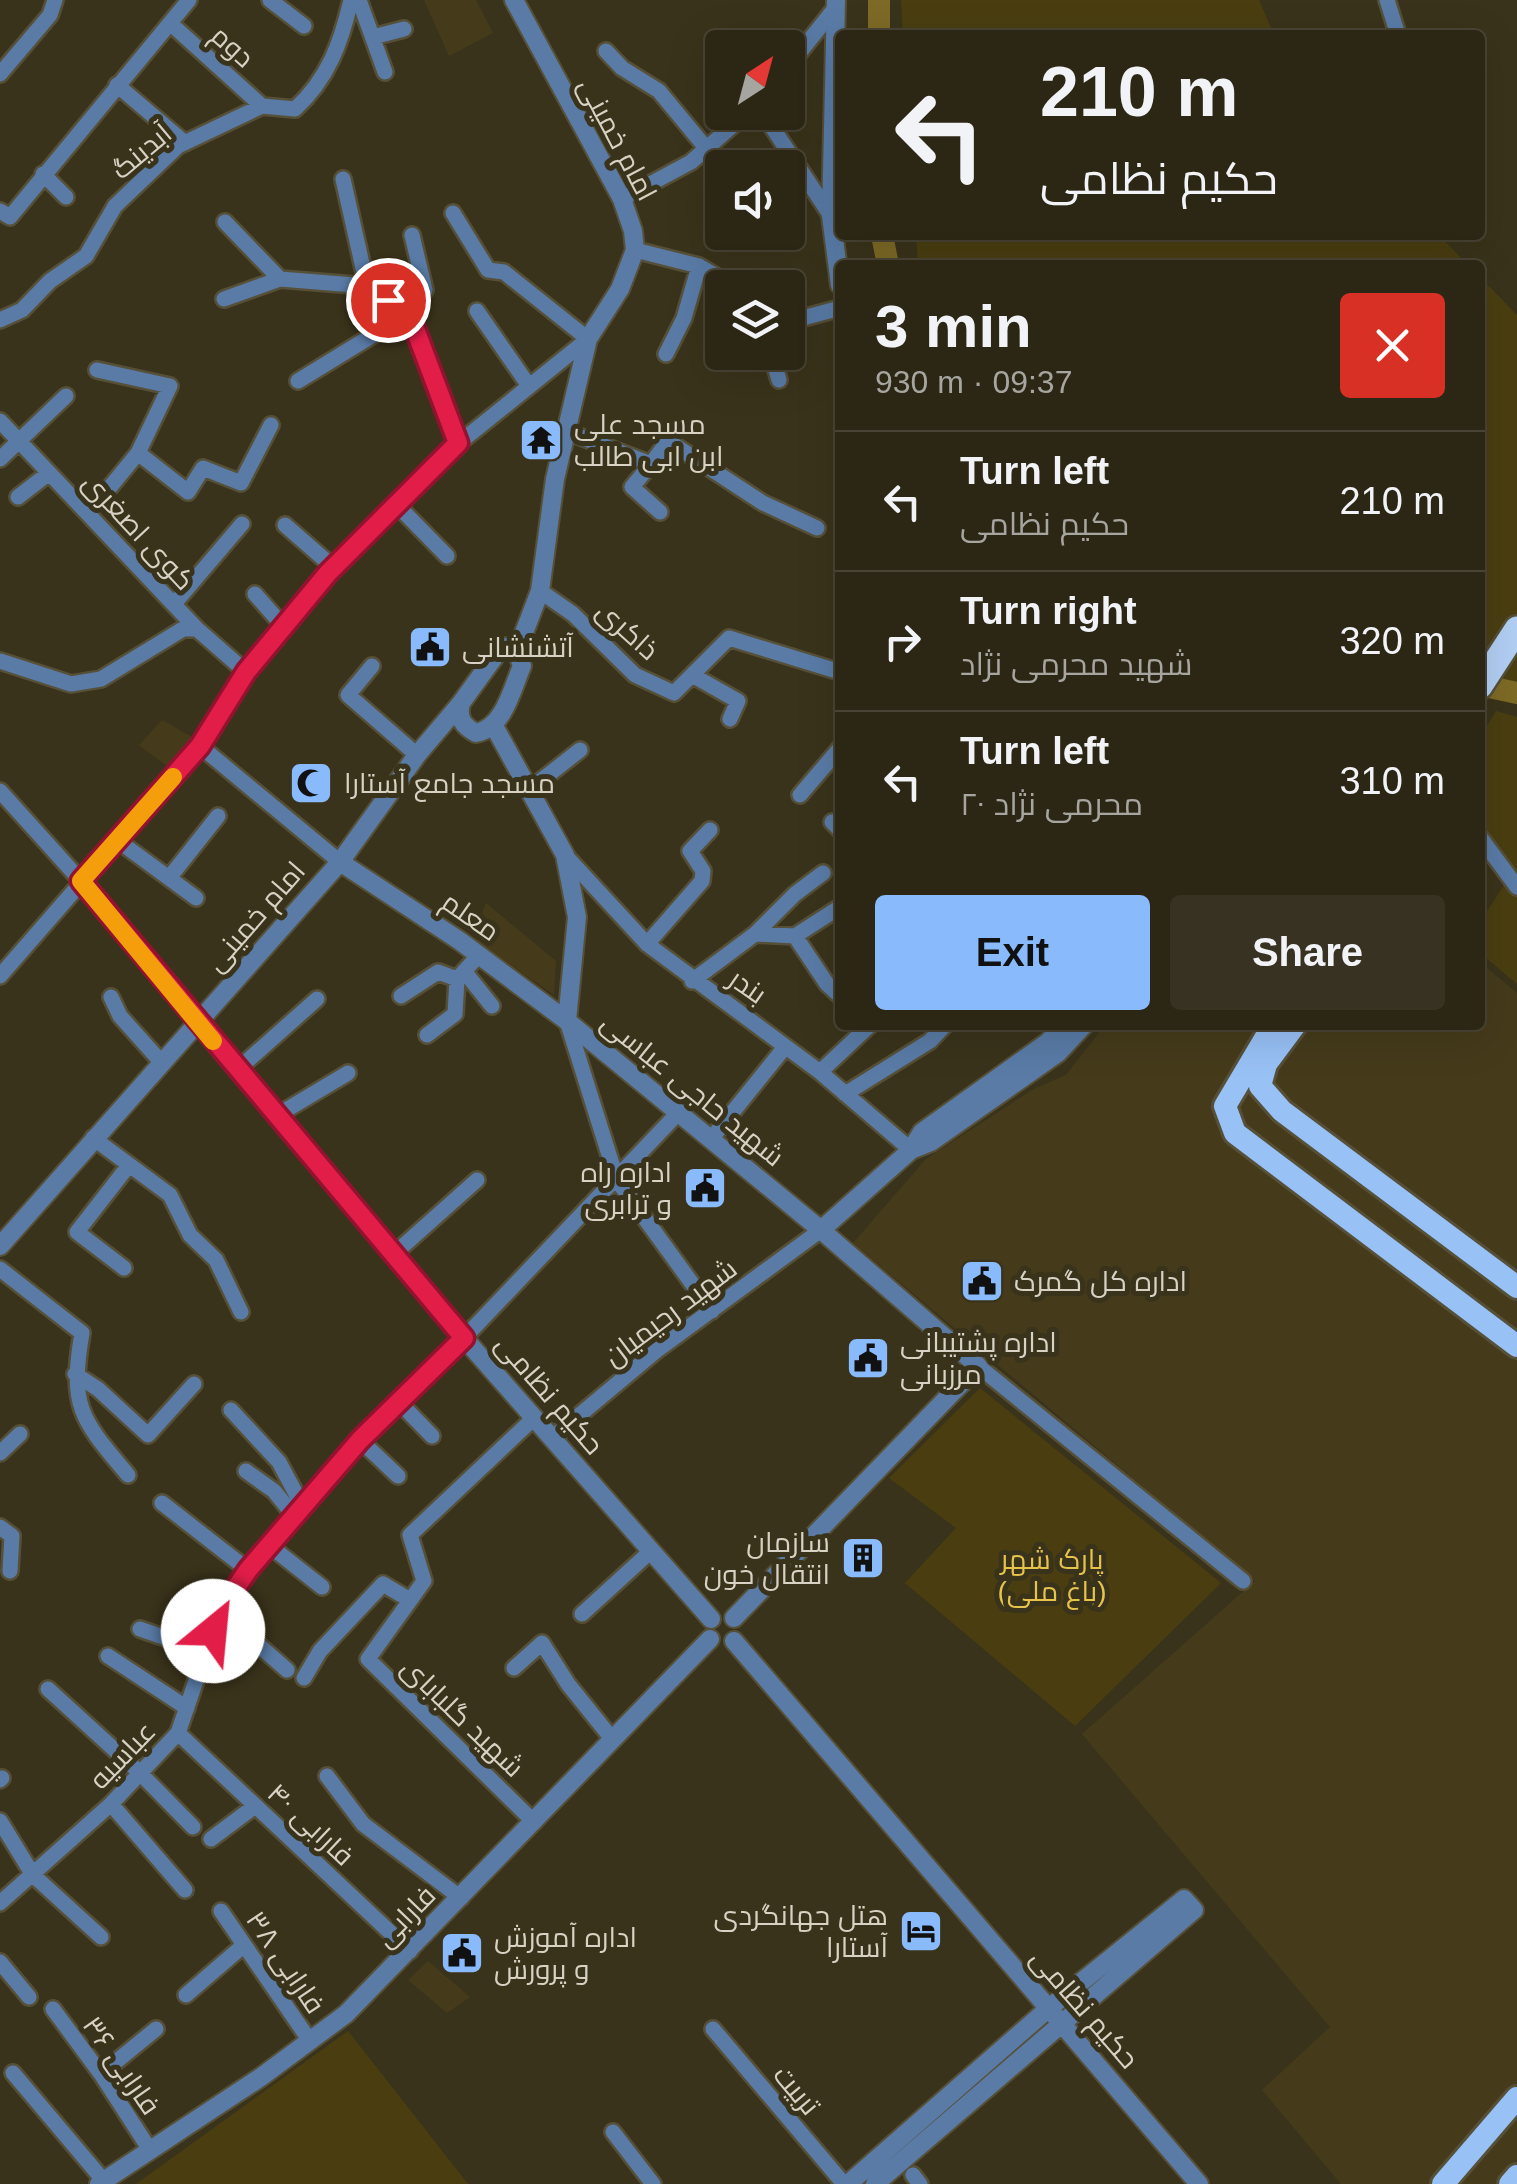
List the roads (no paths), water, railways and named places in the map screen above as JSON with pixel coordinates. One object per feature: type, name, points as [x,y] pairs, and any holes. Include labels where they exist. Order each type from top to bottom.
[{"type":"highway","points":[[1485,678],[1517,628]]},
{"type":"main road","points":[[1271,1030],[1225,1106],[1235,1133],[1517,1346]]},
{"type":"main road","points":[[1291,1030],[1266,1064],[1260,1086],[1282,1110],[1517,1286]]},
{"type":"main road","points":[[1443,2184],[1517,2098]]},
{"type":"main road","points":[[1510,2184],[1517,2176]]},
{"type":"street","points":[[0,74],[50,15],[55,0]]},
{"type":"street","points":[[0,211],[10,216],[188,0]]},
{"type":"street","points":[[270,0],[304,26]]},
{"type":"street","name":"آبدینگ","points":[[0,320],[22,310],[50,281],[86,256],[115,206],[185,143],[262,106],[294,109],[318,88],[342,35],[351,0]]},
{"type":"street","points":[[359,0],[385,72]]},
{"type":"street","name":"امام خمینی","points":[[514,0],[622,199],[633,230],[634,250]]},
{"type":"street","points":[[1388,0],[1397,30]]},
{"type":"street","points":[[805,45],[836,4]]},
{"type":"street","points":[[835,30],[836,4]]},
{"type":"street","name":"دوم","points":[[170,24],[262,106]]},
{"type":"street","points":[[373,38],[404,28]]},
{"type":"street","points":[[835,46],[831,216],[837,260]]},
{"type":"street","points":[[606,50],[622,68],[660,91],[706,148]]},
{"type":"street","points":[[117,85],[185,143]]},
{"type":"street","points":[[622,199],[692,162],[727,130]]},
{"type":"street","points":[[774,130],[831,216]]},
{"type":"street","points":[[43,174],[66,197]]},
{"type":"street","points":[[343,179],[367,286]]},
{"type":"street","points":[[454,213],[488,270],[504,272],[588,339]]},
{"type":"street","points":[[225,222],[280,280]]},
{"type":"street","points":[[298,382],[409,313],[425,290],[412,235]]},
{"type":"street","points":[[0,976],[200,746],[246,672],[333,568],[458,443],[588,339],[620,289],[634,250],[706,270]]},
{"type":"street","points":[[666,354],[684,318],[699,266]]},
{"type":"street","points":[[224,299],[280,280],[367,286],[409,313],[458,443]]},
{"type":"street","points":[[805,317],[835,309]]},
{"type":"street","points":[[477,311],[529,386]]},
{"type":"street","points":[[461,703],[458,712],[468,728],[476,733],[494,726],[522,666],[518,651],[540,592],[552,494],[588,339]]},
{"type":"street","points":[[88,514],[138,454],[170,386],[97,370]]},
{"type":"street","points":[[776,370],[779,380]]},
{"type":"street","points":[[0,459],[66,396]]},
{"type":"street","name":"کوی اصغری","points":[[0,421],[198,630],[246,672]]},
{"type":"street","points":[[138,454],[188,492],[203,468],[241,484],[272,425]]},
{"type":"street","points":[[568,432],[650,464]]},
{"type":"street","points":[[660,512],[632,487],[668,442],[763,503],[817,528]]},
{"type":"street","points":[[18,498],[49,473]]},
{"type":"street","points":[[396,504],[448,556]]},
{"type":"street","points":[[174,604],[242,524]]},
{"type":"street","points":[[285,525],[333,568]]},
{"type":"street","name":"ذاکری","points":[[540,592],[573,614],[635,676],[674,694],[692,675]]},
{"type":"street","points":[[255,594],[284,626]]},
{"type":"street","points":[[0,660],[70,684],[101,679],[183,630],[198,630]]},
{"type":"street","points":[[730,719],[738,701],[692,675],[729,638],[835,670]]},
{"type":"street","name":"امام خمینی","points":[[0,1246],[340,862],[416,755],[498,652],[506,647],[518,651]]},
{"type":"street","points":[[372,666],[348,695],[416,755]]},
{"type":"street","name":"شهید حاجی عباسی","points":[[494,726],[565,854],[577,918],[567,1021],[822,1230],[978,1366]]},
{"type":"street","points":[[200,746],[340,862]]},
{"type":"street","points":[[529,790],[580,750]]},
{"type":"street","points":[[800,795],[835,754]]},
{"type":"street","name":"حکیم نظامی","points":[[0,791],[81,881],[464,1338],[651,1551],[711,1629]]},
{"type":"street","points":[[170,878],[218,816]]},
{"type":"street","points":[[646,944],[702,881],[702,872],[690,852],[710,830]]},
{"type":"street","points":[[117,840],[196,898]]},
{"type":"street","points":[[1485,844],[1517,886]]},
{"type":"street","name":"بندر","points":[[565,854],[646,944],[820,1072],[911,1150]]},
{"type":"street","name":"معلم","points":[[340,862],[479,955],[567,1021]]},
{"type":"street","points":[[692,980],[755,934],[823,872]]},
{"type":"street","points":[[755,934],[795,936],[835,910]]},
{"type":"street","points":[[795,936],[835,991]]},
{"type":"street","points":[[427,1035],[456,1014],[461,975],[479,955]]},
{"type":"street","points":[[401,996],[438,972],[461,975],[492,1006]]},
{"type":"street","points":[[111,998],[120,1016],[162,1063]]},
{"type":"street","points":[[237,1070],[317,999]]},
{"type":"street","points":[[567,1021],[617,1180],[712,1311]]},
{"type":"street","points":[[820,1072],[865,1030]]},
{"type":"street","points":[[846,1094],[930,1041],[940,1030]]},
{"type":"street","points":[[822,1230],[911,1150],[922,1132],[1059,1030]]},
{"type":"street","points":[[911,1150],[931,1142],[1058,1053],[1079,1030]]},
{"type":"street","points":[[712,1139],[786,1047]]},
{"type":"street","points":[[276,1116],[348,1074]]},
{"type":"street","name":"عباسیه","points":[[0,1902],[111,1804],[178,1733],[220,1611],[248,1570],[360,1440],[464,1338],[679,1112]]},
{"type":"street","points":[[93,1138],[170,1195],[190,1235],[216,1260],[241,1312]]},
{"type":"street","points":[[124,1268],[77,1232],[129,1165]]},
{"type":"street","points":[[394,1254],[477,1180]]},
{"type":"street","name":"شهید رحیمیان","points":[[552,1438],[656,1351],[822,1230]]},
{"type":"street","points":[[0,1268],[82,1333],[75,1374],[85,1423],[128,1475]]},
{"type":"street","points":[[734,1618],[978,1366],[1243,1581]]},
{"type":"street","points":[[75,1374],[98,1389],[148,1435],[194,1384]]},
{"type":"street","points":[[399,1402],[432,1436]]},
{"type":"street","points":[[231,1410],[279,1462],[299,1512]]},
{"type":"street","name":"شهید گلبابای","points":[[534,1822],[368,1659],[424,1581],[410,1535],[535,1417]]},
{"type":"street","points":[[0,1453],[20,1434]]},
{"type":"street","points":[[360,1440],[398,1476]]},
{"type":"street","points":[[246,1471],[299,1512]]},
{"type":"street","points":[[162,1503],[248,1570]]},
{"type":"street","points":[[0,1528],[12,1536],[10,1571]]},
{"type":"street","points":[[270,1546],[322,1586]]},
{"type":"street","points":[[582,1614],[651,1551]]},
{"type":"street","points":[[304,1678],[320,1651],[383,1584],[410,1600]]},
{"type":"street","points":[[220,1611],[287,1670]]},
{"type":"street","points":[[724,1614],[734,1618],[738,1632],[734,1641],[719,1644],[711,1629],[724,1614]]},
{"type":"street","points":[[140,1629],[206,1652]]},
{"type":"street","name":"فارابی","points":[[102,2182],[346,2014],[613,1740],[711,1629]]},
{"type":"street","name":"حکیم نظامی","points":[[734,1641],[1199,2184]]},
{"type":"street","points":[[514,1668],[542,1643],[568,1684],[613,1740]]},
{"type":"street","points":[[108,1656],[187,1708]]},
{"type":"street","points":[[48,1689],[140,1773],[193,1828]]},
{"type":"street","name":"فارابی ۴۰","points":[[178,1733],[410,1951]]},
{"type":"street","points":[[327,1776],[363,1824],[461,1898]]},
{"type":"street","points":[[111,1804],[185,1890]]},
{"type":"street","points":[[211,1839],[255,1806]]},
{"type":"street","points":[[0,1821],[34,1875],[100,1936]]},
{"type":"street","points":[[846,2184],[961,2098],[1062,2024],[1189,1904],[1049,2008],[961,2098],[875,2184]]},
{"type":"street","name":"فارابی ۳۸","points":[[221,1911],[310,2041]]},
{"type":"street","points":[[186,1995],[244,1946]]},
{"type":"street","points":[[0,1962],[29,1997]]},
{"type":"street","name":"فارابی ۳۶","points":[[52,2009],[102,2074],[150,2150]]},
{"type":"street","points":[[102,2074],[156,2028]]},
{"type":"street","name":"تربیت","points":[[712,2028],[846,2184]]},
{"type":"street","points":[[14,2073],[102,2182]]},
{"type":"street","points":[[613,2132],[652,2184]]},
{"type":"waterway","points":[[879,0],[879,30]]},
{"type":"waterway","points":[[883,240],[887,260]]},
{"type":"waterway","points":[[1485,686],[1517,693]]},
{"type":"place","name":"مسجد علی ابن ابی طالب","points":[[541,440]]},
{"type":"place","name":"آتشنشانی","points":[[430,647]]},
{"type":"place","name":"مسجد جامع آستارا","points":[[311,783]]},
{"type":"place","name":"اداره راه و ترابری","points":[[705,1188]]},
{"type":"place","name":"اداره کل گمرک","points":[[982,1281]]},
{"type":"place","name":"اداره پشتیبانی مرزبانی","points":[[868,1358]]},
{"type":"place","name":"سازمان انتقال خون","points":[[863,1558]]},
{"type":"place","name":"هتل جهانگردى آستارا","points":[[921,1931]]},
{"type":"place","name":"اداره آموزش و پرورش","points":[[462,1953]]},
{"type":"park label","name":"پارک شهر (باغ ملی)","points":[[1052,1575]]}]
